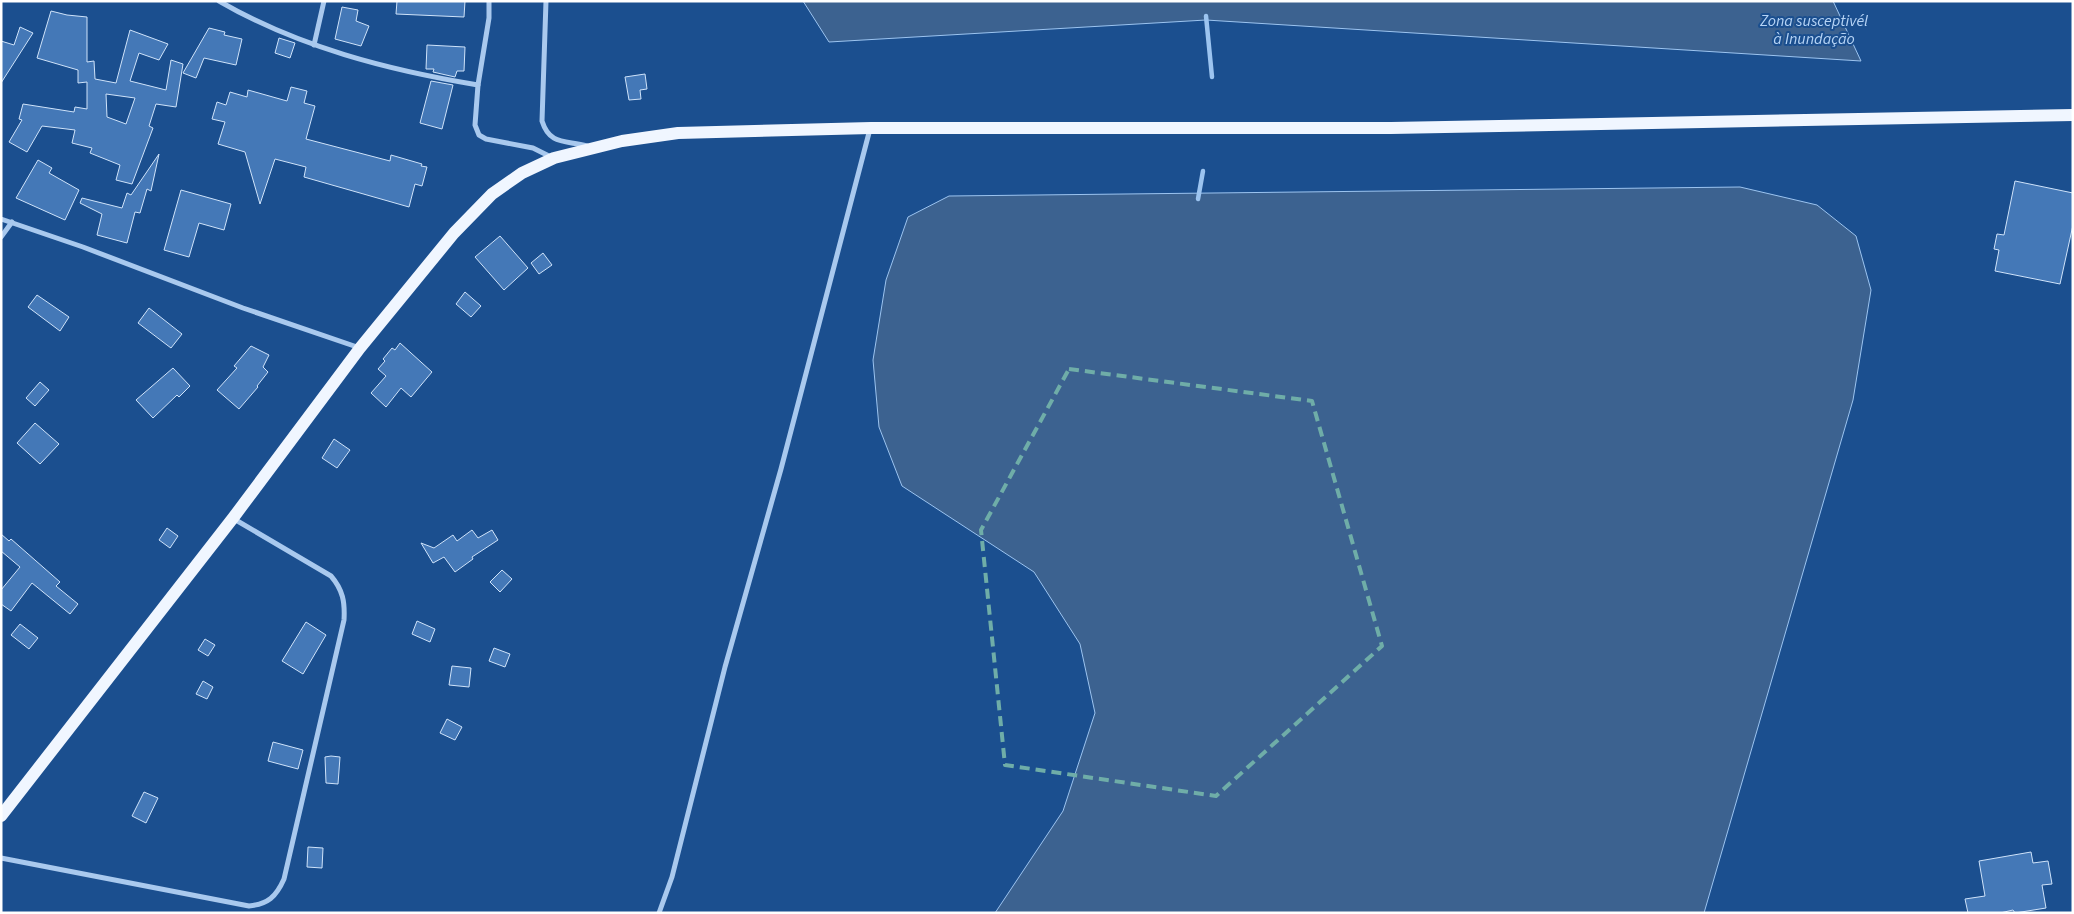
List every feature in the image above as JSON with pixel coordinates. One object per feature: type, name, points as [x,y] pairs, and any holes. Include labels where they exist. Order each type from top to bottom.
[{"type":"main road","points":[[1,816],[233,518],[360,348],[454,233],[492,194],[522,173],[554,158],[622,141],[678,133],[871,128],[1391,128],[2073,115]]},
{"type":"street","points":[[219,1],[252,20],[314,45],[415,74],[478,85]]},
{"type":"street","points":[[314,45],[324,1]]},
{"type":"street","points":[[489,1],[489,18],[478,85],[475,125],[478,135],[486,140],[533,148],[554,158]]},
{"type":"street","points":[[546,1],[542,120],[546,132],[559,141],[592,148]]},
{"type":"street","points":[[659,913],[672,877],[725,667],[781,468],[871,128]]},
{"type":"street","points":[[1,219],[243,308],[360,348]]},
{"type":"street","points":[[1,237],[12,222]]},
{"type":"street","points":[[1,858],[249,906],[260,905],[271,900],[278,893],[284,879],[344,620],[345,600],[339,586],[331,576],[233,518]]},
{"type":"highlighted area","points":[[1069,369],[1312,401],[1382,646],[1216,796],[1005,765],[981,530]]},
{"type":"water","name":"Zona susceptivél à Inundação","points":[[803,1],[1833,1],[1861,61],[1206,20],[829,42]]},
{"type":"water","points":[[1740,187],[1817,205],[1856,236],[1871,290],[1853,400],[1704,913],[995,913],[1063,811],[1095,713],[1080,644],[1034,572],[902,486],[879,427],[873,360],[886,280],[908,217],[949,196]]},
{"type":"building","points":[[397,1],[465,1],[464,17],[396,14]]},
{"type":"building","points":[[342,7],[358,10],[356,21],[369,26],[361,46],[335,39]]},
{"type":"building","points":[[51,11],[87,17],[87,62],[94,61],[95,79],[116,83],[130,30],[168,44],[159,60],[139,53],[130,81],[166,90],[171,60],[183,64],[176,107],[156,104],[149,126],[153,128],[132,184],[116,180],[120,165],[90,153],[92,148],[72,143],[75,130],[42,126],[27,152],[9,142],[22,120],[19,119],[23,104],[74,112],[75,107],[87,109],[87,82],[78,83],[78,70],[37,58]],"holes":[[[106,94],[135,98],[126,124],[107,117]]]},
{"type":"building","points":[[20,27],[33,33],[1,83],[1,41],[14,45]]},
{"type":"building","points":[[209,28],[225,32],[224,35],[242,39],[236,65],[204,58],[196,78],[183,73]]},
{"type":"building","points":[[279,38],[295,43],[290,58],[275,53]]},
{"type":"building","points":[[427,45],[465,47],[464,71],[457,71],[455,77],[433,72],[434,69],[426,69]]},
{"type":"building","points":[[645,74],[647,89],[640,90],[641,99],[629,100],[625,77]]},
{"type":"building","points":[[431,81],[453,85],[442,129],[420,123]]},
{"type":"building","points":[[291,87],[307,91],[304,103],[315,106],[306,139],[390,161],[391,155],[427,167],[422,186],[415,184],[409,207],[304,177],[306,167],[275,159],[260,204],[245,152],[218,144],[225,122],[212,119],[217,102],[226,105],[230,92],[247,97],[248,90],[287,101]]},
{"type":"building","points":[[159,154],[151,191],[147,189],[140,213],[135,212],[127,243],[97,235],[102,214],[80,203],[82,198],[122,208],[127,193],[131,195]]},
{"type":"building","points":[[38,160],[52,168],[49,173],[79,190],[65,220],[16,198]]},
{"type":"building","points":[[2015,181],[2073,193],[2073,225],[2060,284],[1995,271],[1999,250],[1994,249],[1997,234],[2004,235]]},
{"type":"building","points":[[181,190],[231,204],[224,230],[199,223],[189,257],[164,250]]},
{"type":"building","points":[[500,236],[528,268],[504,290],[475,257]]},
{"type":"building","points":[[543,253],[552,265],[539,274],[531,263]]},
{"type":"building","points":[[465,292],[481,306],[471,317],[456,304]]},
{"type":"building","points":[[37,295],[69,317],[60,331],[28,307]]},
{"type":"building","points":[[149,308],[182,334],[171,348],[138,323]]},
{"type":"building","points":[[400,343],[432,372],[411,397],[401,388],[386,407],[371,393],[386,376],[378,369],[385,361],[383,359],[392,348],[395,350]]},
{"type":"building","points":[[251,346],[269,355],[263,367],[268,372],[239,409],[217,390],[237,368],[234,366]]},
{"type":"building","points":[[173,368],[190,386],[179,397],[177,395],[153,418],[136,400]]},
{"type":"building","points":[[40,382],[49,390],[35,406],[26,398]]},
{"type":"building","points":[[35,423],[59,444],[40,464],[17,443]]},
{"type":"building","points":[[334,439],[350,450],[337,468],[322,458]]},
{"type":"building","points":[[167,528],[178,536],[170,548],[159,540]]},
{"type":"building","points":[[472,530],[478,538],[492,530],[498,540],[472,557],[473,559],[455,572],[444,557],[433,563],[421,543],[434,548],[453,535],[457,541]]},
{"type":"building","points":[[1,534],[9,541],[11,539],[60,582],[56,586],[78,604],[70,614],[32,583],[11,611],[1,604],[1,590],[20,567],[1,551]]},
{"type":"building","points":[[502,570],[512,579],[500,592],[490,582]]},
{"type":"building","points":[[417,621],[435,629],[430,642],[412,634]]},
{"type":"building","points":[[306,622],[326,635],[303,674],[282,661]]},
{"type":"building","points":[[20,624],[38,638],[29,649],[11,635]]},
{"type":"building","points":[[205,639],[215,645],[208,656],[198,650]]},
{"type":"building","points":[[494,648],[510,654],[505,667],[489,661]]},
{"type":"building","points":[[452,666],[471,668],[469,687],[449,685]]},
{"type":"building","points":[[203,681],[213,687],[207,699],[196,694]]},
{"type":"building","points":[[447,719],[462,727],[455,740],[440,733]]},
{"type":"building","points":[[273,742],[303,750],[298,769],[268,761]]},
{"type":"building","points":[[325,757],[340,757],[338,784],[326,783]]},
{"type":"building","points":[[144,792],[158,798],[146,823],[132,816]]},
{"type":"building","points":[[308,847],[323,848],[322,868],[307,867]]},
{"type":"building","points":[[2031,852],[2033,863],[2048,861],[2052,884],[2042,885],[2046,908],[2015,913],[2013,910],[2000,913],[1968,913],[1965,899],[1985,896],[1979,861]]},
{"type":"waterway","points":[[1206,16],[1212,77]]},
{"type":"waterway","points":[[1198,199],[1203,171]]}]
